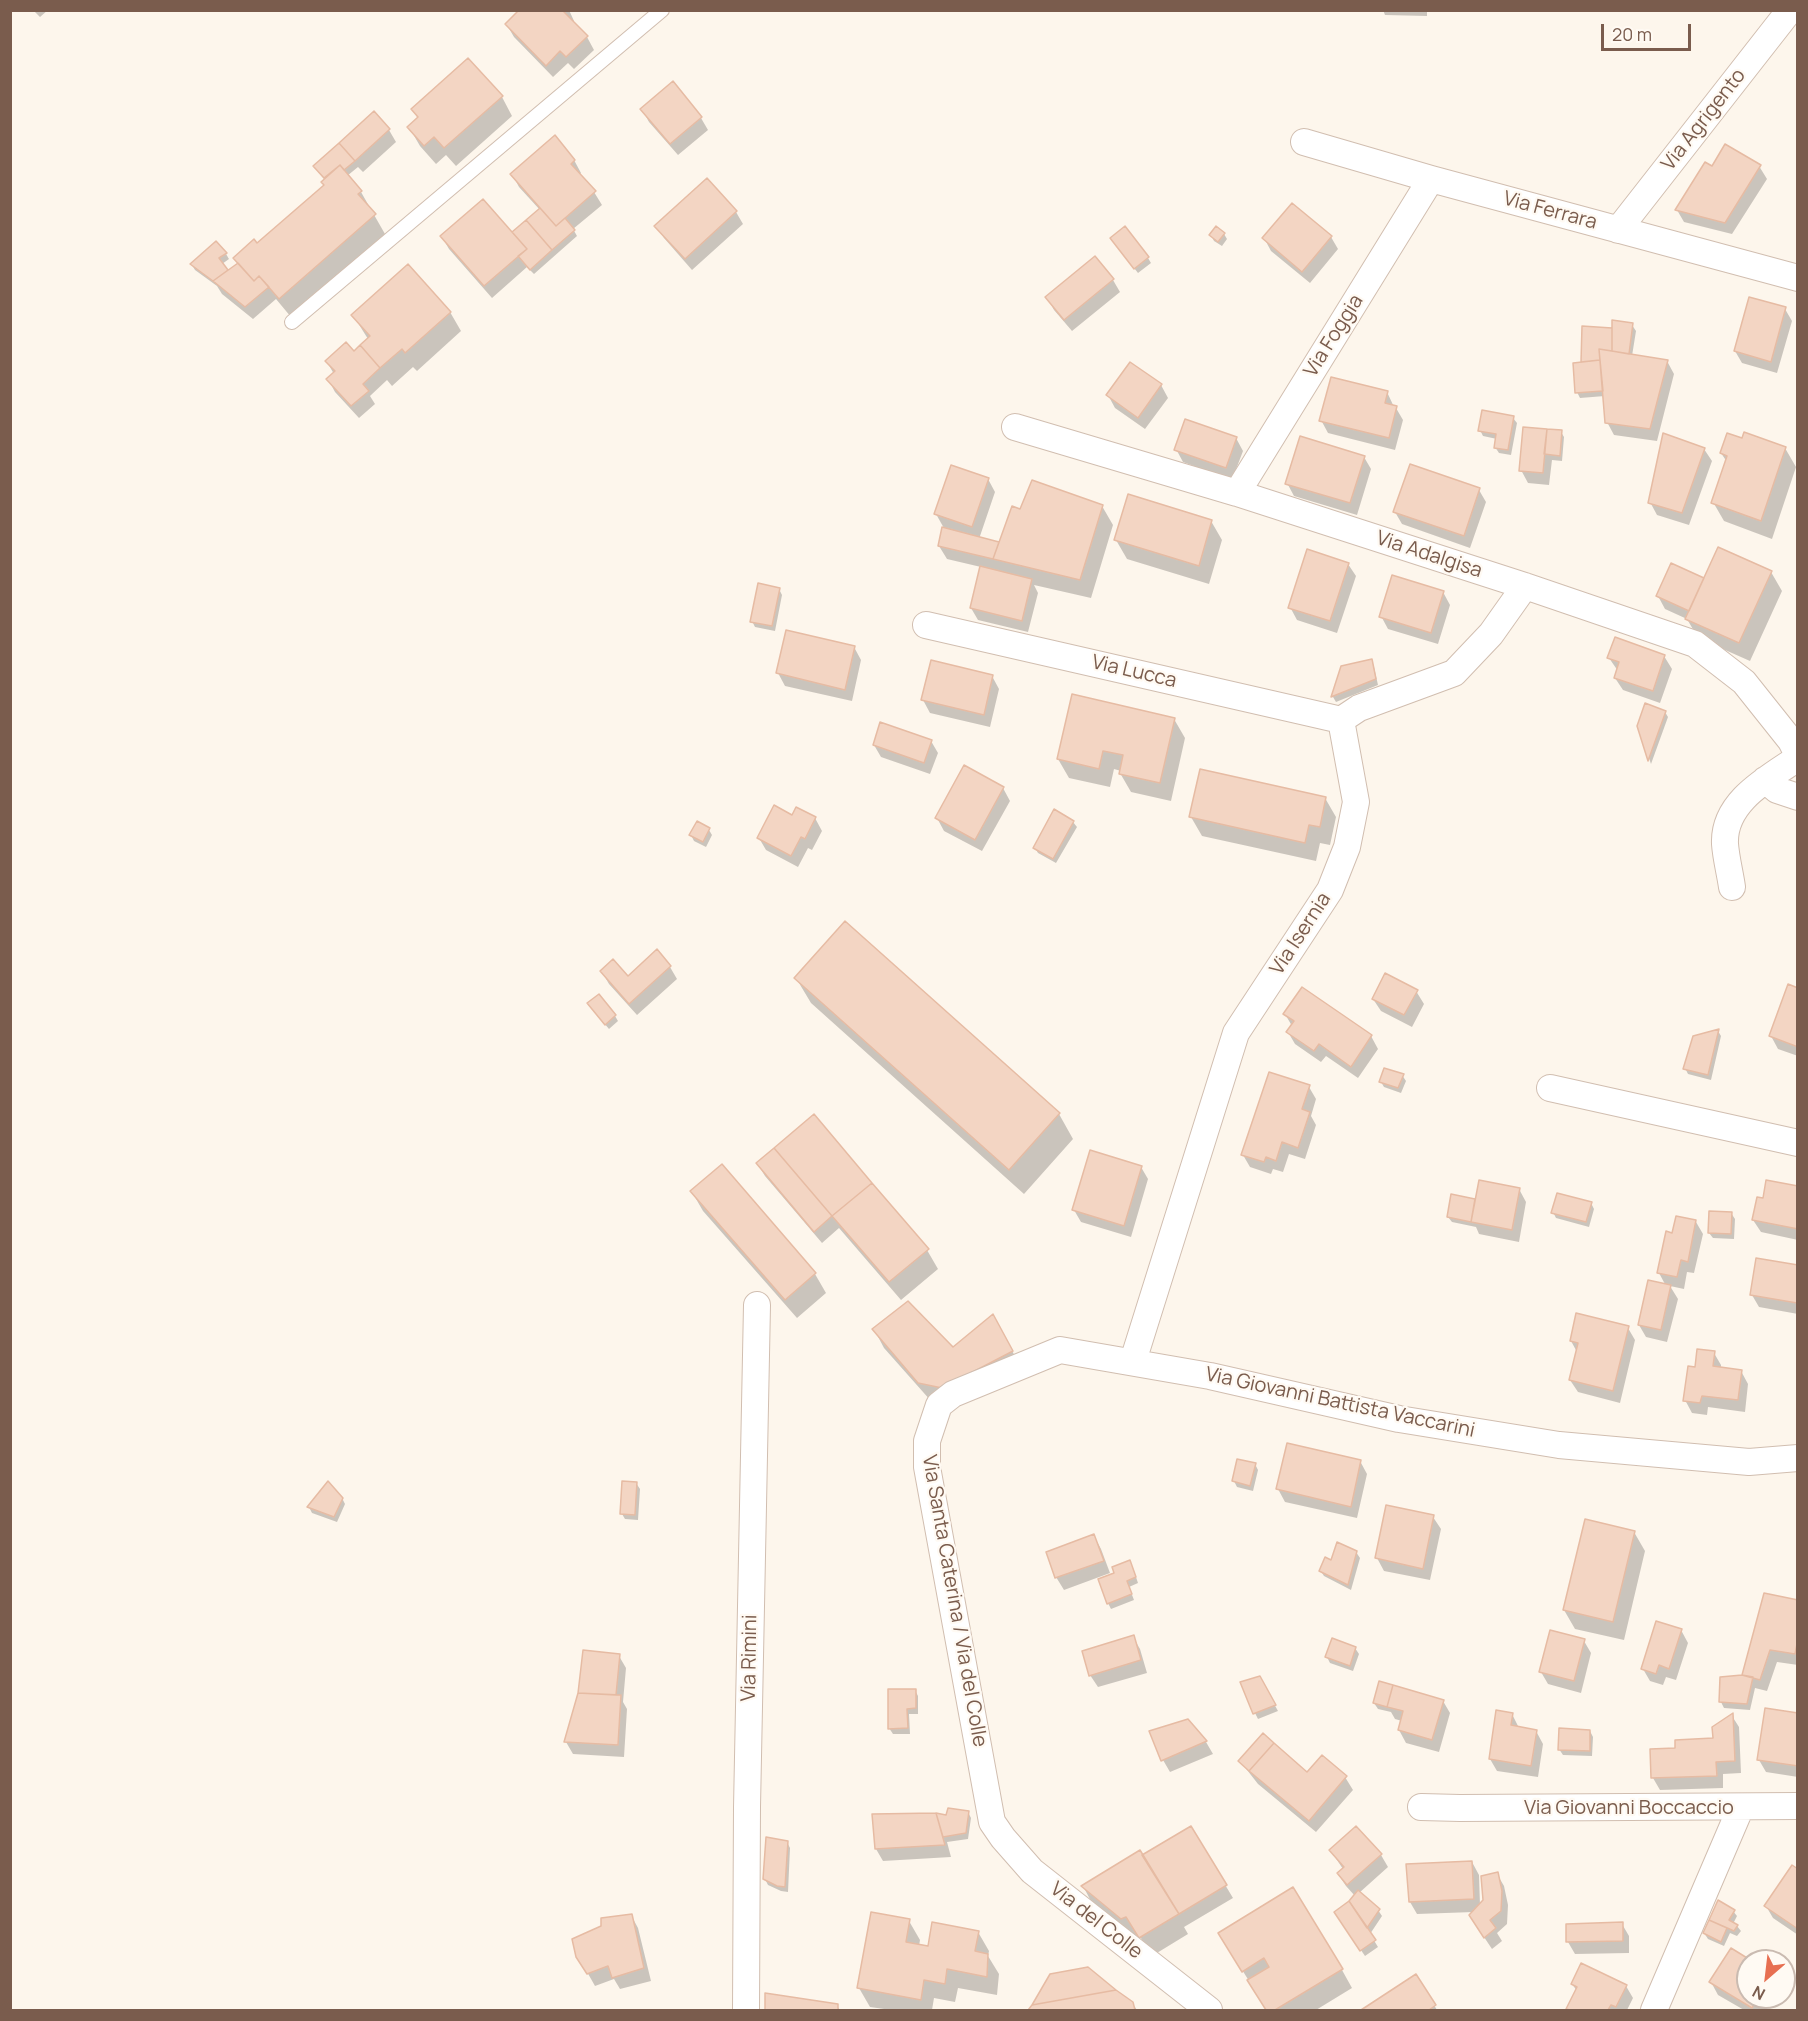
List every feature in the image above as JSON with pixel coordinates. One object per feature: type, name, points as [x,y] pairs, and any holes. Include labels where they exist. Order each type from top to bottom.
[{"type":"street","name":"Via Agrigento","points":[[1618,230],[1790,10]]},
{"type":"street","name":"Via Ferrara","points":[[1304,142],[1431,179],[1797,278]]},
{"type":"street","name":"Via Foggia","points":[[1237,493],[1431,179]]},
{"type":"street","name":"Via Adalgisa","points":[[1015,427],[1237,493],[1525,586],[1695,644],[1744,682],[1791,741],[1797,757]]},
{"type":"street","points":[[1341,720],[1359,708],[1454,672],[1491,634],[1525,586]]},
{"type":"street","name":"Via Lucca","points":[[926,625],[1341,720]]},
{"type":"street","name":"Via Isernia","points":[[1133,1361],[1236,1033],[1330,890],[1347,847],[1356,802],[1341,720]]},
{"type":"street","points":[[1732,887],[1725,843],[1729,817],[1753,788],[1797,757]]},
{"type":"street","points":[[1765,780],[1777,790],[1797,797]]},
{"type":"street","points":[[1550,1088],[1797,1143]]},
{"type":"street","name":"Via Rimini","points":[[746,2010],[747,1796],[757,1305]]},
{"type":"street","name":"Via Giovanni Battista Vaccarini","points":[[992,1377],[1060,1350],[1210,1376],[1399,1419],[1559,1444],[1749,1461],[1797,1458]]},
{"type":"street","name":"Via Santa Caterina / Via del Colle","points":[[992,1377],[953,1394],[939,1405],[927,1442],[927,1467],[992,1822]]},
{"type":"street","name":"Via Giovanni Boccaccio","points":[[1421,1807],[1797,1806]]},
{"type":"street","points":[[1654,2010],[1741,1807]]},
{"type":"street","name":"Via del Colle","points":[[992,1822],[1032,1871],[1209,2010]]},
{"type":"lane","points":[[292,322],[662,10]]},
{"type":"building","points":[[519,10],[565,10],[564,12],[588,36],[566,57],[560,51],[546,66],[505,24]]},
{"type":"building","points":[[468,58],[503,96],[444,148],[434,137],[424,146],[407,127],[418,117],[411,109]]},
{"type":"building","points":[[673,81],[702,117],[670,144],[640,109]]},
{"type":"building","points":[[374,111],[390,129],[355,161],[339,143]]},
{"type":"building","points":[[555,135],[575,160],[571,164],[596,191],[556,226],[510,174]]},
{"type":"building","points":[[339,143],[355,161],[344,170],[340,165],[324,178],[313,166]]},
{"type":"building","points":[[1725,144],[1761,165],[1725,223],[1675,210],[1705,162],[1712,166]]},
{"type":"building","points":[[340,165],[362,191],[358,194],[376,214],[279,299],[259,276],[254,281],[233,258],[254,239],[257,243],[324,185],[321,182]]},
{"type":"building","points":[[707,178],[737,211],[685,259],[654,226]]},
{"type":"building","points":[[483,199],[527,249],[484,286],[440,236]]},
{"type":"building","points":[[1292,203],[1332,236],[1302,272],[1262,238]]},
{"type":"building","points":[[540,208],[556,226],[565,218],[575,230],[552,250],[526,220]]},
{"type":"building","points":[[526,220],[552,250],[530,270],[518,256],[527,249],[512,232]]},
{"type":"building","points":[[1125,226],[1149,257],[1134,269],[1110,238]]},
{"type":"building","points":[[1216,226],[1225,233],[1218,242],[1209,235]]},
{"type":"building","points":[[216,241],[227,253],[219,258],[228,270],[213,281],[190,264]]},
{"type":"building","points":[[1095,256],[1114,279],[1064,320],[1045,297]]},
{"type":"building","points":[[238,263],[254,281],[259,276],[269,287],[245,307],[213,281]]},
{"type":"building","points":[[408,264],[451,312],[405,353],[402,349],[380,368],[360,345],[370,336],[351,315]]},
{"type":"building","points":[[1749,297],[1786,307],[1771,362],[1734,351]]},
{"type":"building","points":[[1612,320],[1633,323],[1629,354],[1612,351]]},
{"type":"building","points":[[1582,326],[1612,328],[1612,351],[1599,349],[1600,360],[1581,362]]},
{"type":"building","points":[[346,342],[354,351],[360,345],[380,368],[363,384],[369,391],[351,406],[326,379],[335,371],[325,361]]},
{"type":"building","points":[[1599,349],[1668,360],[1650,429],[1605,423]]},
{"type":"building","points":[[1600,360],[1603,391],[1575,393],[1573,363]]},
{"type":"building","points":[[1130,362],[1162,384],[1138,418],[1106,395]]},
{"type":"building","points":[[1331,377],[1388,391],[1385,403],[1397,406],[1389,438],[1319,421]]},
{"type":"building","points":[[1482,410],[1514,416],[1508,450],[1494,448],[1496,434],[1478,431]]},
{"type":"building","points":[[1185,419],[1237,437],[1226,468],[1174,450]]},
{"type":"building","points":[[1523,427],[1547,429],[1543,473],[1519,471]]},
{"type":"building","points":[[1547,429],[1562,430],[1560,456],[1544,454]]},
{"type":"building","points":[[1744,432],[1786,447],[1761,521],[1711,503],[1727,456],[1720,453],[1727,433],[1742,438]]},
{"type":"building","points":[[1663,433],[1705,448],[1682,513],[1648,503]]},
{"type":"building","points":[[1300,436],[1365,456],[1350,503],[1285,484]]},
{"type":"building","points":[[1410,464],[1480,488],[1464,536],[1393,512]]},
{"type":"building","points":[[951,465],[989,478],[972,527],[934,514]]},
{"type":"building","points":[[1032,480],[1103,505],[1080,580],[993,559],[1012,506],[1020,509]]},
{"type":"building","points":[[1128,494],[1212,520],[1199,566],[1114,540]]},
{"type":"building","points":[[942,527],[999,542],[993,559],[938,546]]},
{"type":"building","points":[[1718,547],[1772,571],[1739,643],[1685,619]]},
{"type":"building","points":[[1307,549],[1349,563],[1330,621],[1288,608]]},
{"type":"building","points":[[1671,563],[1704,578],[1689,611],[1656,596]]},
{"type":"building","points":[[980,566],[1032,579],[1022,621],[970,608]]},
{"type":"building","points":[[1392,575],[1444,591],[1431,633],[1379,617]]},
{"type":"building","points":[[758,583],[780,588],[772,626],[750,622]]},
{"type":"building","points":[[786,630],[855,646],[845,690],[776,673]]},
{"type":"building","points":[[1615,637],[1665,655],[1653,691],[1614,678],[1619,662],[1607,658]]},
{"type":"building","points":[[1372,659],[1376,679],[1331,697],[1341,666]]},
{"type":"building","points":[[931,660],[993,675],[984,715],[921,700]]},
{"type":"building","points":[[1072,694],[1175,718],[1160,783],[1119,774],[1123,755],[1103,751],[1099,769],[1057,759]]},
{"type":"building","points":[[1645,703],[1666,711],[1648,761],[1637,726]]},
{"type":"building","points":[[880,722],[932,740],[924,763],[873,745]]},
{"type":"building","points":[[964,765],[1004,787],[975,840],[935,818]]},
{"type":"building","points":[[1200,769],[1326,797],[1320,827],[1309,825],[1305,843],[1189,817]]},
{"type":"building","points":[[774,805],[792,815],[796,807],[816,817],[805,839],[801,837],[791,856],[757,838]]},
{"type":"building","points":[[1054,809],[1074,821],[1053,859],[1033,848]]},
{"type":"building","points":[[697,821],[710,828],[703,842],[689,835]]},
{"type":"building","points":[[845,921],[1060,1113],[1009,1170],[794,978]]},
{"type":"building","points":[[657,949],[671,966],[629,1004],[600,971],[613,959],[628,976]]},
{"type":"building","points":[[1385,973],[1418,990],[1404,1015],[1372,999]]},
{"type":"building","points":[[1788,984],[1798,988],[1798,1047],[1769,1036]]},
{"type":"building","points":[[1302,987],[1372,1035],[1351,1067],[1319,1044],[1314,1051],[1286,1032],[1294,1021],[1283,1014]]},
{"type":"building","points":[[599,994],[616,1015],[605,1025],[587,1003]]},
{"type":"building","points":[[1719,1029],[1708,1075],[1683,1069],[1693,1036]]},
{"type":"building","points":[[1384,1068],[1404,1074],[1398,1088],[1379,1082]]},
{"type":"building","points":[[1269,1072],[1310,1085],[1302,1109],[1310,1112],[1298,1148],[1282,1142],[1276,1161],[1266,1157],[1264,1162],[1241,1155]]},
{"type":"building","points":[[814,1114],[872,1183],[832,1216],[774,1148]]},
{"type":"building","points":[[774,1148],[832,1216],[814,1232],[756,1163]]},
{"type":"building","points":[[1090,1150],[1142,1166],[1124,1226],[1072,1210]]},
{"type":"building","points":[[722,1164],[816,1273],[785,1300],[690,1191]]},
{"type":"building","points":[[1479,1180],[1520,1188],[1512,1230],[1471,1222]]},
{"type":"building","points":[[1766,1180],[1798,1186],[1798,1229],[1752,1220],[1757,1197],[1763,1198]]},
{"type":"building","points":[[872,1183],[929,1249],[889,1282],[832,1216]]},
{"type":"building","points":[[1557,1193],[1592,1202],[1586,1222],[1551,1213]]},
{"type":"building","points":[[1451,1194],[1475,1199],[1471,1222],[1447,1217]]},
{"type":"building","points":[[1709,1211],[1732,1212],[1731,1234],[1708,1233]]},
{"type":"building","points":[[1676,1216],[1696,1220],[1688,1262],[1681,1260],[1677,1277],[1657,1273],[1666,1231],[1672,1233]]},
{"type":"building","points":[[1756,1258],[1798,1265],[1797,1303],[1750,1295]]},
{"type":"building","points":[[1648,1280],[1671,1285],[1661,1330],[1638,1325]]},
{"type":"building","points":[[908,1301],[953,1347],[993,1314],[1013,1351],[942,1388],[918,1383],[872,1329]]},
{"type":"building","points":[[1576,1313],[1629,1326],[1613,1391],[1569,1380],[1578,1343],[1570,1341]]},
{"type":"building","points":[[1697,1349],[1715,1351],[1713,1366],[1742,1370],[1738,1400],[1702,1396],[1700,1403],[1683,1401],[1688,1366],[1695,1367]]},
{"type":"building","points":[[1287,1443],[1361,1460],[1351,1507],[1276,1489]]},
{"type":"building","points":[[1237,1459],[1256,1463],[1250,1486],[1232,1481]]},
{"type":"building","points":[[328,1481],[343,1498],[334,1517],[307,1507]]},
{"type":"building","points":[[622,1481],[637,1482],[635,1515],[620,1514]]},
{"type":"building","points":[[1386,1505],[1434,1515],[1423,1569],[1375,1558]]},
{"type":"building","points":[[1585,1519],[1635,1531],[1613,1622],[1563,1610]]},
{"type":"building","points":[[1094,1534],[1104,1561],[1055,1578],[1046,1552]]},
{"type":"building","points":[[1337,1542],[1357,1551],[1348,1585],[1319,1571],[1325,1557],[1331,1560]]},
{"type":"building","points":[[1130,1560],[1136,1577],[1127,1581],[1132,1594],[1107,1604],[1098,1579],[1114,1573],[1112,1567]]},
{"type":"building","points":[[1764,1593],[1798,1600],[1798,1639],[1795,1654],[1770,1650],[1760,1680],[1742,1675]]},
{"type":"building","points":[[1656,1621],[1682,1629],[1669,1669],[1659,1665],[1656,1674],[1641,1669]]},
{"type":"building","points":[[1550,1630],[1585,1639],[1574,1681],[1539,1672]]},
{"type":"building","points":[[1134,1635],[1141,1660],[1089,1676],[1082,1651]]},
{"type":"building","points":[[1332,1638],[1356,1647],[1350,1666],[1325,1657]]},
{"type":"building","points":[[583,1650],[620,1654],[616,1695],[578,1693]]},
{"type":"building","points":[[1742,1675],[1753,1677],[1747,1704],[1719,1702],[1720,1677]]},
{"type":"building","points":[[1260,1676],[1276,1705],[1253,1714],[1240,1682]]},
{"type":"building","points":[[1379,1681],[1393,1685],[1387,1707],[1373,1703]]},
{"type":"building","points":[[1393,1685],[1444,1700],[1432,1740],[1398,1730],[1403,1711],[1387,1707]]},
{"type":"building","points":[[888,1689],[916,1689],[916,1708],[907,1709],[908,1728],[888,1729]]},
{"type":"building","points":[[578,1693],[621,1695],[618,1745],[564,1742]]},
{"type":"building","points":[[1765,1708],[1798,1713],[1798,1766],[1757,1760]]},
{"type":"building","points":[[1496,1710],[1513,1713],[1511,1725],[1537,1730],[1531,1766],[1489,1759]]},
{"type":"building","points":[[1733,1713],[1735,1761],[1716,1762],[1717,1776],[1651,1778],[1650,1749],[1675,1748],[1675,1740],[1713,1738],[1712,1727]]},
{"type":"building","points":[[1188,1719],[1207,1741],[1161,1761],[1149,1731]]},
{"type":"building","points":[[1559,1728],[1590,1730],[1590,1751],[1558,1750]]},
{"type":"building","points":[[1263,1733],[1274,1743],[1249,1771],[1238,1761]]},
{"type":"building","points":[[1274,1743],[1307,1772],[1322,1755],[1347,1776],[1309,1821],[1249,1771]]},
{"type":"building","points":[[948,1808],[969,1811],[966,1833],[943,1837],[936,1813],[946,1815]]},
{"type":"building","points":[[936,1813],[945,1845],[875,1849],[872,1814]]},
{"type":"building","points":[[1191,1826],[1227,1885],[1179,1914],[1142,1855]]},
{"type":"building","points":[[1356,1826],[1382,1854],[1347,1885],[1337,1873],[1344,1867],[1329,1850]]},
{"type":"building","points":[[766,1837],[788,1841],[785,1887],[763,1879]]},
{"type":"building","points":[[1140,1850],[1179,1914],[1139,1938],[1126,1917],[1121,1919],[1081,1886]]},
{"type":"building","points":[[1472,1861],[1474,1899],[1409,1902],[1406,1864]]},
{"type":"building","points":[[1792,1865],[1798,1869],[1798,1929],[1764,1906]]},
{"type":"building","points":[[1498,1872],[1502,1891],[1501,1911],[1490,1920],[1496,1928],[1484,1938],[1469,1915],[1483,1900],[1481,1876]]},
{"type":"building","points":[[1293,1887],[1343,1969],[1275,2010],[1266,2010],[1247,1980],[1269,1967],[1264,1958],[1242,1972],[1218,1933]]},
{"type":"building","points":[[1358,1890],[1380,1909],[1367,1928],[1349,1901]]},
{"type":"building","points":[[1718,1900],[1735,1910],[1729,1920],[1738,1925],[1734,1931],[1709,1920]]},
{"type":"building","points":[[1349,1901],[1376,1940],[1360,1951],[1334,1912]]},
{"type":"building","points":[[871,1912],[910,1919],[906,1942],[928,1946],[932,1922],[979,1931],[975,1951],[988,1954],[987,1977],[947,1969],[945,1984],[924,1980],[921,2000],[857,1988]]},
{"type":"building","points":[[632,1914],[644,1968],[612,1978],[608,1966],[587,1974],[576,1957],[572,1939],[601,1926],[601,1918]]},
{"type":"building","points":[[1709,1920],[1727,1928],[1721,1942],[1703,1933]]},
{"type":"building","points":[[1623,1922],[1623,1941],[1566,1942],[1566,1924]]},
{"type":"building","points":[[1731,1948],[1736,1951],[1736,1998],[1709,1982]]},
{"type":"building","points":[[1581,1963],[1627,1985],[1616,2007],[1611,2005],[1608,2010],[1566,2009],[1577,1987],[1571,1984]]},
{"type":"building","points":[[1088,1967],[1116,1990],[1032,2005],[1050,1974]]},
{"type":"building","points":[[1416,1974],[1436,2005],[1429,2010],[1361,2010]]},
{"type":"building","points":[[1116,1990],[1133,2002],[1135,2010],[1028,2010],[1032,2005]]},
{"type":"building","points":[[765,1993],[838,2004],[838,2010],[765,2010]]}]
